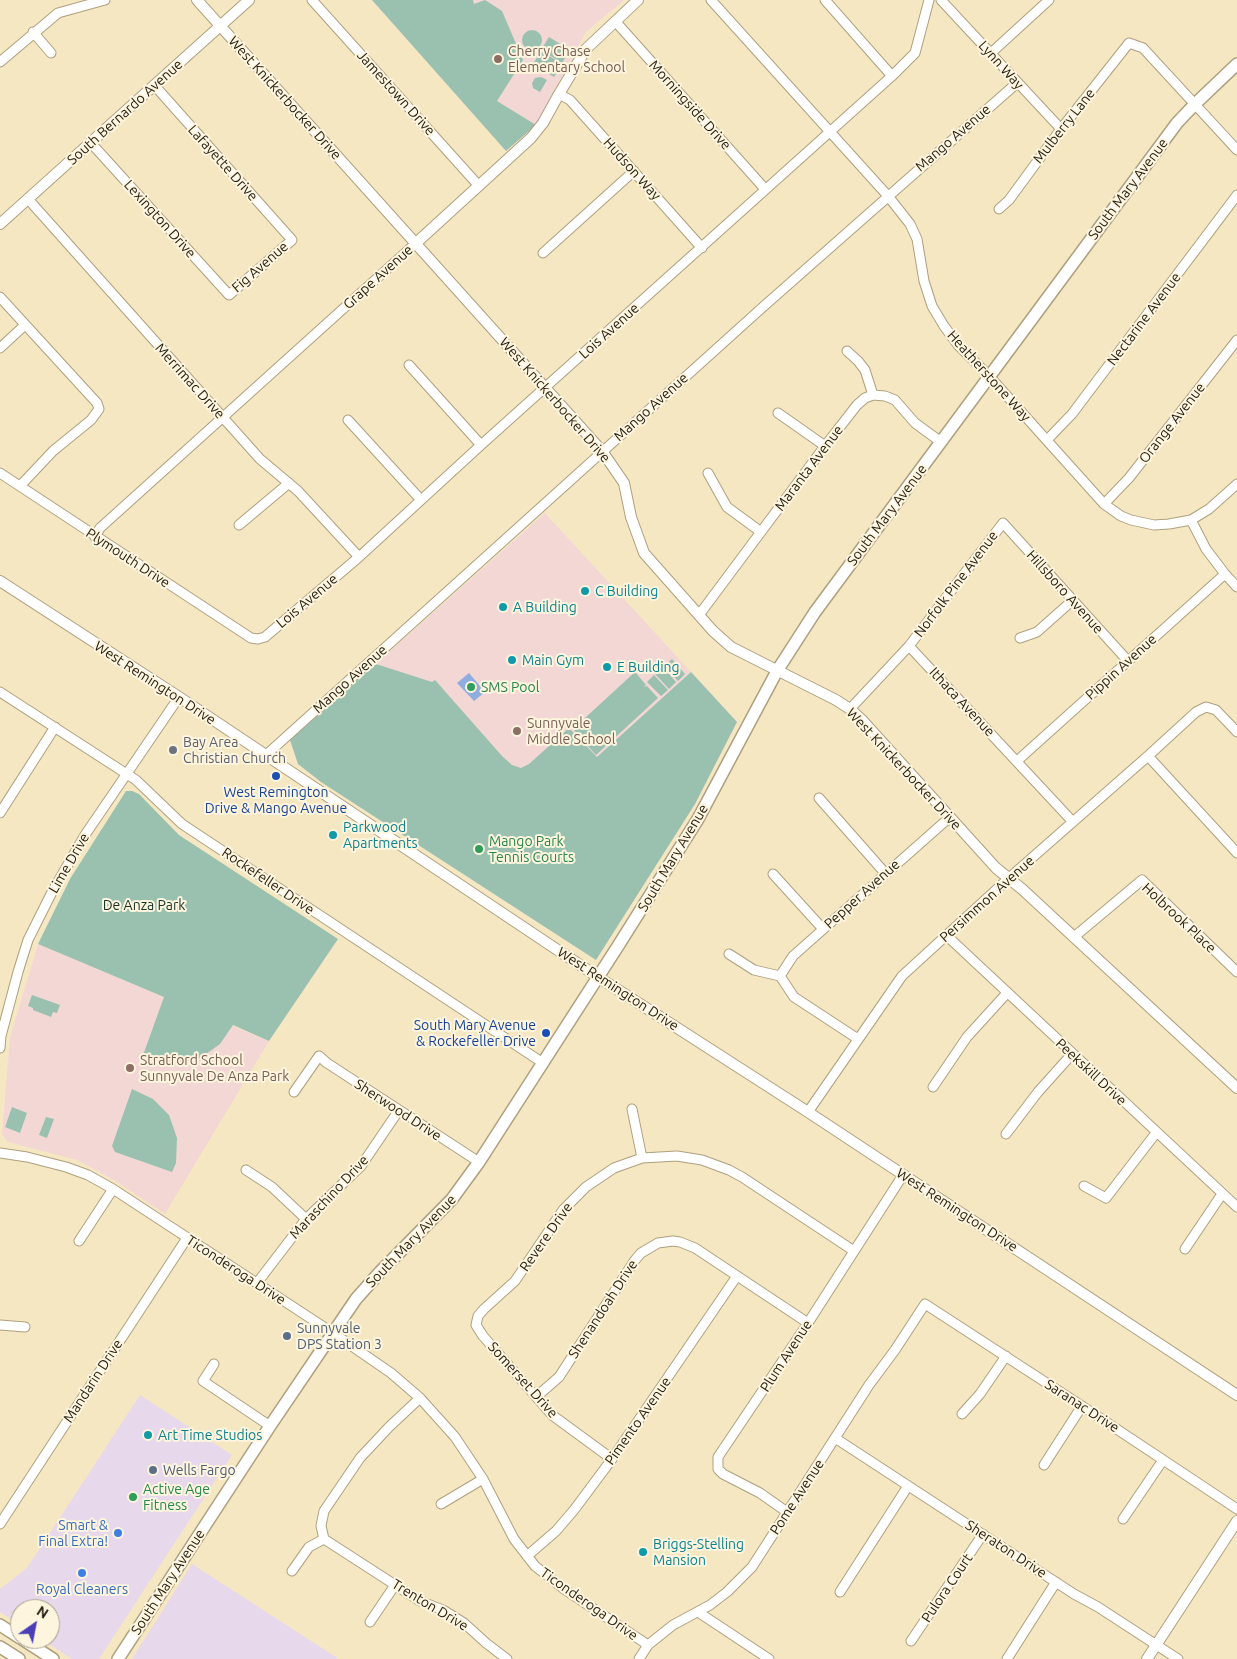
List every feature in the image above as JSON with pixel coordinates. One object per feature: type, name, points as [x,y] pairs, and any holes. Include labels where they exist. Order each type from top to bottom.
[{"type":"main road","name":"South Mary Avenue","points":[[118,1659],[270,1426],[356,1299],[452,1199],[479,1162],[698,819],[777,672],[830,590],[1177,123],[1194,104],[1237,64]]},
{"type":"main road","points":[[0,1647],[19,1659]]},
{"type":"main road","points":[[37,1649],[53,1659]]},
{"type":"street","points":[[0,62],[58,13],[105,0]]},
{"type":"street","name":"West Knickerbocker Drive","points":[[197,0],[602,451],[624,483],[631,517],[644,553],[714,631],[731,647],[777,672],[836,700],[850,709],[996,868],[1074,937],[1237,1088]]},
{"type":"street","name":"South Bernardo Avenue","points":[[0,224],[250,0]]},
{"type":"street","name":"Jamestown Drive","points":[[312,0],[479,186]]},
{"type":"street","name":"Grape Avenue","points":[[95,537],[100,528],[531,138],[544,123],[558,94],[586,49],[638,0]]},
{"type":"street","name":"Heatherstone Way","points":[[711,0],[888,196],[910,224],[917,239],[924,281],[932,306],[958,345],[989,376],[1104,504],[1121,516],[1138,523],[1154,525],[1191,520]]},
{"type":"street","points":[[825,0],[892,76]]},
{"type":"street","name":"Lois Avenue","points":[[258,639],[265,637],[359,557],[892,76],[915,53],[929,0]]},
{"type":"street","name":"Lynn Way","points":[[941,0],[991,53],[1016,83],[1061,129]]},
{"type":"street","points":[[991,53],[1049,0]]},
{"type":"street","name":"Morningside Drive","points":[[615,21],[765,189]]},
{"type":"street","points":[[34,32],[51,53]]},
{"type":"street","name":"Mulberry Lane","points":[[999,209],[1009,200],[1061,129],[1129,44],[1143,48],[1194,104]]},
{"type":"street","name":"Mango Avenue","points":[[266,756],[602,451],[1016,83]]},
{"type":"street","name":"Lafayette Drive","points":[[155,86],[292,240]]},
{"type":"street","name":"Hudson Way","points":[[558,94],[570,100],[702,248]]},
{"type":"street","points":[[1194,104],[1237,150]]},
{"type":"street","name":"Lexington Drive","points":[[91,143],[229,295]]},
{"type":"street","points":[[543,253],[634,171]]},
{"type":"street","name":"Nectarine Avenue","points":[[1047,440],[1072,414],[1237,195]]},
{"type":"street","name":"Merrimac Drive","points":[[28,199],[260,459],[289,483],[359,557]]},
{"type":"street","name":"Fig Avenue","points":[[229,295],[292,240]]},
{"type":"street","points":[[0,297],[97,403],[99,409],[91,420],[53,451],[20,486]]},
{"type":"street","points":[[0,348],[25,325]]},
{"type":"street","name":"Orange Avenue","points":[[1104,504],[1128,478],[1237,340]]},
{"type":"street","points":[[847,351],[865,370],[873,395],[885,396],[895,400],[915,423],[941,442]]},
{"type":"street","points":[[409,365],[481,445]]},
{"type":"street","name":"Maranta Avenue","points":[[700,615],[857,405],[873,395]]},
{"type":"street","points":[[778,413],[826,446]]},
{"type":"street","points":[[348,420],[421,500]]},
{"type":"street","name":"Plymouth Drive","points":[[0,473],[251,638],[258,639]]},
{"type":"street","points":[[708,473],[727,507],[761,532]]},
{"type":"street","points":[[239,525],[289,483]]},
{"type":"street","points":[[1237,484],[1210,509],[1191,520],[1206,549],[1237,587]]},
{"type":"street","name":"Hillsboro Avenue","points":[[1003,523],[1128,661]]},
{"type":"street","name":"Norfolk Pine Avenue","points":[[910,646],[1003,523]]},
{"type":"street","name":"Pippin Avenue","points":[[1017,761],[1225,574]]},
{"type":"street","name":"West Remington Drive","points":[[0,581],[178,697],[598,977],[903,1174],[1237,1395]]},
{"type":"street","points":[[1020,638],[1037,632],[1073,600]]},
{"type":"street","points":[[850,709],[910,646]]},
{"type":"street","name":"Ithaca Avenue","points":[[910,646],[1073,822]]},
{"type":"street","name":"Rockefeller Drive","points":[[0,692],[127,774],[182,824],[543,1063]]},
{"type":"street","name":"Lime Drive","points":[[0,1048],[0,1036],[28,940],[52,892],[85,835],[178,697]]},
{"type":"street","name":"Persimmon Avenue","points":[[808,1112],[902,976],[1008,878],[1196,712],[1206,707],[1216,710],[1237,732]]},
{"type":"street","points":[[0,813],[55,727]]},
{"type":"street","points":[[1148,756],[1237,853]]},
{"type":"street","points":[[819,798],[885,873]]},
{"type":"street","name":"Pepper Avenue","points":[[780,976],[793,956],[950,817]]},
{"type":"street","points":[[773,874],[823,929]]},
{"type":"street","name":"Holbrook Place","points":[[1074,937],[1142,880],[1237,972]]},
{"type":"street","name":"Peekskill Drive","points":[[946,935],[1237,1207]]},
{"type":"street","points":[[729,954],[754,970],[780,976],[794,997],[858,1039]]},
{"type":"street","points":[[933,1087],[967,1037],[1007,993]]},
{"type":"street","points":[[1006,1134],[1038,1092],[1072,1054]]},
{"type":"street","name":"Sherwood Drive","points":[[294,1092],[319,1056],[479,1162]]},
{"type":"street","points":[[632,1109],[642,1158]]},
{"type":"street","name":"Maraschino Drive","points":[[257,1283],[262,1274],[306,1219],[361,1166],[399,1110]]},
{"type":"street","points":[[1084,1186],[1106,1198],[1156,1133]]},
{"type":"street","name":"Ticonderoga Drive","points":[[0,1153],[27,1157],[66,1167],[113,1189],[391,1373],[420,1398],[455,1437],[482,1479],[511,1533],[527,1556],[544,1575],[648,1645]]},
{"type":"street","name":"Revere Drive","points":[[483,1336],[476,1325],[478,1316],[514,1281],[562,1210],[574,1197],[600,1176],[628,1162],[642,1158],[688,1157],[729,1170],[854,1251]]},
{"type":"street","points":[[246,1170],[272,1187],[306,1219]]},
{"type":"street","name":"Plum Avenue","points":[[787,1512],[760,1493],[723,1474],[718,1469],[718,1457],[903,1174]]},
{"type":"street","points":[[79,1241],[113,1189]]},
{"type":"street","points":[[1185,1249],[1222,1194]]},
{"type":"street","name":"Mandarin Drive","points":[[0,1524],[187,1238]]},
{"type":"street","name":"Shenandoah Drive","points":[[536,1397],[559,1377],[635,1260],[649,1247],[666,1242],[680,1242],[695,1248],[808,1322]]},
{"type":"street","name":"Pimento Avenue","points":[[527,1556],[556,1531],[574,1510],[612,1459],[737,1276]]},
{"type":"street","name":"Saranac Drive","points":[[925,1304],[1237,1509]]},
{"type":"street","name":"Pome Avenue","points":[[639,1659],[648,1645],[673,1625],[698,1612],[727,1592],[752,1567],[869,1385],[925,1304]]},
{"type":"street","points":[[0,1324],[25,1327]]},
{"type":"street","name":"Somerset Drive","points":[[483,1336],[558,1420],[612,1459]]},
{"type":"street","points":[[962,1414],[980,1394],[1006,1356]]},
{"type":"street","points":[[214,1364],[203,1381],[270,1426]]},
{"type":"street","points":[[292,1571],[309,1547],[324,1539],[321,1526],[324,1511],[360,1458],[420,1398]]},
{"type":"street","points":[[1044,1465],[1082,1406]]},
{"type":"street","name":"Sheraton Drive","points":[[835,1438],[1178,1659]]},
{"type":"street","points":[[1123,1520],[1163,1460]]},
{"type":"street","points":[[441,1504],[482,1479]]},
{"type":"street","points":[[840,1592],[908,1486]]},
{"type":"street","points":[[1147,1659],[1237,1521]]},
{"type":"street","name":"Pulora Court","points":[[911,1642],[983,1534]]},
{"type":"street","name":"Trenton Drive","points":[[324,1539],[420,1601],[443,1610],[464,1623],[507,1659]]},
{"type":"street","points":[[1007,1659],[1056,1582]]},
{"type":"street","points":[[370,1622],[395,1585]]},
{"type":"street","points":[[698,1612],[754,1655],[769,1659]]},
{"type":"shaded area","name":"Cherry Chase Elementary School","points":[[372,0],[624,0],[586,32],[536,125],[506,151]]},
{"type":"shaded area","name":"Sunnyvale Middle School","points":[[545,513],[737,722],[695,804],[596,960],[321,782],[298,764],[290,740]]},
{"type":"shaded area","name":"Stratford School Sunnyvale De Anza Park","points":[[38,944],[269,1041],[165,1214],[114,1180],[77,1160],[8,1142],[2,1134],[10,1038]]},
{"type":"shaded area","points":[[140,1395],[232,1455],[99,1659],[72,1659],[56,1649],[60,1649],[60,1599],[10,1599],[10,1618],[0,1612],[0,1589],[27,1568]]},
{"type":"shaded area","points":[[192,1564],[339,1659],[132,1659]]},
{"type":"green space","points":[[372,0],[473,0],[474,4],[485,0],[502,11],[523,60],[497,101],[536,125],[506,151]]},
{"type":"green space","points":[[532,30],[539,33],[542,40],[539,47],[532,50],[525,47],[522,40],[525,33]]},
{"type":"green space","points":[[549,37],[570,50],[562,63],[541,50]]},
{"type":"green space","points":[[541,51],[562,64],[554,77],[533,64]]},
{"type":"green space","points":[[541,77],[547,80],[540,92],[533,88],[532,83],[535,78]]},
{"type":"green space","points":[[672,659],[685,674],[678,681],[664,666]]},
{"type":"green space","name":"Sunnyvale Middle School","points":[[376,664],[432,682],[435,680],[502,756],[512,765],[521,768],[529,764],[569,728],[597,757],[691,672],[737,722],[695,804],[596,960],[321,782],[298,764],[290,740]]},
{"type":"green space","points":[[663,667],[676,682],[669,689],[655,674]]},
{"type":"green space","points":[[635,672],[646,685],[643,687],[647,686],[658,698],[596,755],[584,742],[587,740],[584,741],[573,729]]},
{"type":"green space","points":[[654,675],[668,690],[661,696],[647,682]]},
{"type":"green space","name":"De Anza Park","points":[[126,791],[139,794],[179,835],[338,939],[269,1041],[233,1025],[220,1044],[202,1057],[192,1061],[167,1064],[142,1058],[164,997],[38,944],[70,879]]},
{"type":"green space","points":[[32,995],[60,1005],[57,1013],[53,1012],[51,1017],[33,1010],[33,1008],[28,1006]]},
{"type":"green space","points":[[132,1089],[153,1099],[169,1115],[177,1138],[176,1163],[172,1172],[115,1152],[112,1146]]},
{"type":"green space","points":[[12,1107],[27,1113],[20,1133],[5,1127]]},
{"type":"green space","points":[[46,1117],[54,1119],[47,1138],[39,1135]]},
{"type":"water","name":"SMS Pool","points":[[469,673],[485,692],[474,701],[457,683]]},
{"type":"place","name":"Cherry Chase Elementary School","points":[[498,59]]},
{"type":"place","name":"C Building","points":[[585,591]]},
{"type":"place","name":"A Building","points":[[503,607]]},
{"type":"place","name":"Main Gym","points":[[512,660]]},
{"type":"place","name":"E Building","points":[[607,667]]},
{"type":"place","name":"SMS Pool","points":[[471,687]]},
{"type":"place","name":"Sunnyvale Middle School","points":[[517,731]]},
{"type":"place","name":"Bay Area Christian Church","points":[[173,750]]},
{"type":"place","name":"West Remington Drive & Mango Avenue","points":[[276,776]]},
{"type":"place","name":"Parkwood Apartments","points":[[333,835]]},
{"type":"place","name":"Mango Park Tennis Courts","points":[[479,849]]},
{"type":"place","name":"South Mary Avenue & Rockefeller Drive","points":[[546,1033]]},
{"type":"place","name":"Stratford School Sunnyvale De Anza Park","points":[[130,1068]]},
{"type":"place","name":"Sunnyvale DPS Station 3","points":[[287,1336]]},
{"type":"place","name":"Art Time Studios","points":[[148,1435]]},
{"type":"place","name":"Wells Fargo","points":[[153,1470]]},
{"type":"place","name":"Active Age Fitness","points":[[133,1497]]},
{"type":"place","name":"Smart & Final Extra!","points":[[118,1533]]},
{"type":"place","name":"Briggs-Stelling Mansion","points":[[643,1552]]},
{"type":"place","name":"Royal Cleaners","points":[[82,1573]]}]
